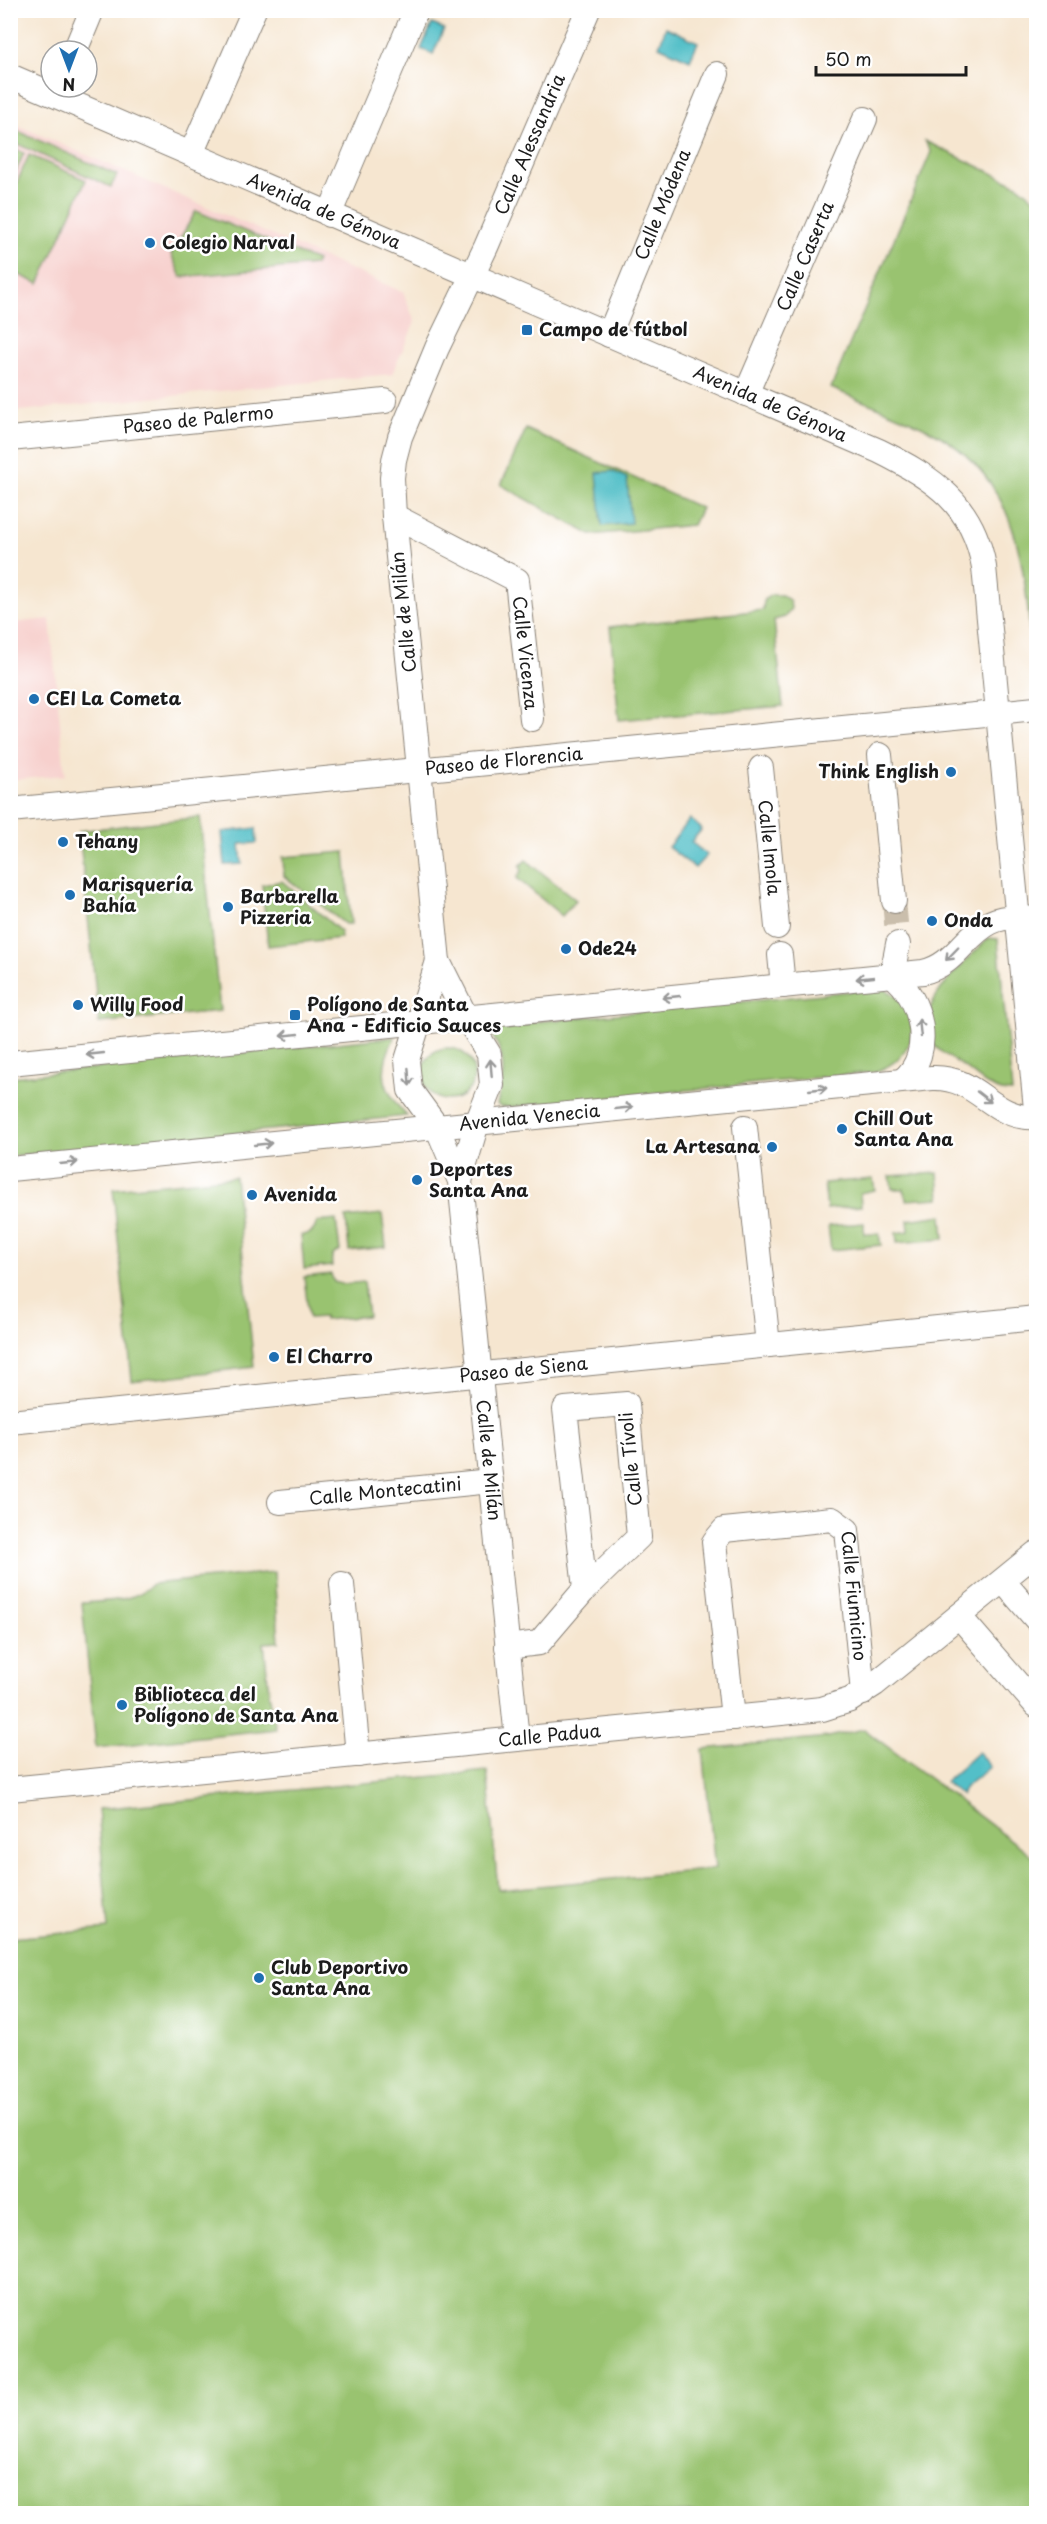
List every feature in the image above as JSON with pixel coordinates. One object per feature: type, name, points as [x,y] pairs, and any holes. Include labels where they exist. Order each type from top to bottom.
[{"type":"street","points":[[80,39],[92,10]]},
{"type":"street","points":[[191,154],[254,10]]},
{"type":"street","points":[[329,214],[416,10]]},
{"type":"street","name":"Calle Alessandria","points":[[470,276],[486,247],[588,10]]},
{"type":"street","name":"Calle Módena","points":[[609,335],[717,74]]},
{"type":"street","name":"Avenida de Génova","points":[[10,76],[39,85]]},
{"type":"street","name":"Avenida de Génova","points":[[73,99],[191,154],[470,276],[890,456],[927,478],[956,503],[970,524],[982,557],[998,712],[1027,918],[1036,1110]]},
{"type":"street","name":"Calle Caserta","points":[[746,394],[866,119]]},
{"type":"street","name":"Calle de Milán","points":[[466,1017],[438,961],[394,516],[393,478],[398,443],[470,276]]},
{"type":"street","name":"Paseo de Palermo","points":[[10,439],[385,401]]},
{"type":"street","name":"Calle Vicenza","points":[[394,516],[517,580],[532,719]]},
{"type":"street","name":"Paseo de Florencia","points":[[10,810],[1036,709]]},
{"type":"street","points":[[880,755],[894,901]]},
{"type":"street","name":"Calle Imola","points":[[761,768],[777,927]]},
{"type":"street","points":[[10,1063],[931,970],[944,963],[981,928],[992,922],[1027,918]]},
{"type":"street","points":[[892,975],[898,944]]},
{"type":"street","points":[[780,955],[783,986]]},
{"type":"street","name":"Calle de Milán","points":[[420,1021],[422,1008],[438,961]]},
{"type":"street","points":[[892,975],[912,996],[921,1026],[919,1054],[909,1075],[903,1080]]},
{"type":"street","points":[[466,1017],[489,1054],[492,1085],[477,1123]]},
{"type":"street","points":[[420,1021],[407,1060],[410,1090],[437,1127]]},
{"type":"street","name":"Avenida Venecia","points":[[10,1169],[940,1078],[966,1085],[1011,1115],[1024,1118],[1036,1117]]},
{"type":"street","name":"Calle de Milán","points":[[460,1181],[477,1123]]},
{"type":"street","name":"Calle de Milán","points":[[437,1127],[460,1181],[517,1739]]},
{"type":"street","points":[[745,1127],[768,1346]]},
{"type":"street","name":"Paseo de Siena","points":[[10,1422],[1036,1318]]},
{"type":"street","name":"Calle Tívoli","points":[[507,1647],[539,1643],[585,1589],[639,1537],[627,1404],[565,1408],[585,1589]]},
{"type":"street","name":"Calle Montecatini","points":[[280,1502],[491,1481]]},
{"type":"street","name":"Calle Fiumicino","points":[[733,1718],[714,1542],[724,1530],[832,1519],[847,1530],[863,1693]]},
{"type":"street","name":"Calle Padua","points":[[10,1789],[822,1709],[863,1693],[1036,1553]]},
{"type":"street","points":[[1003,1581],[1036,1619]]},
{"type":"street","points":[[342,1584],[358,1755]]},
{"type":"street","points":[[959,1616],[1036,1705]]},
{"type":"shaded area","name":"Colegio Narval","points":[[10,122],[403,292],[415,322],[392,374],[11,412]]},
{"type":"shaded area","name":"CEI La Cometa","points":[[50,619],[65,775],[11,780],[11,623]]},
{"type":"green space","points":[[11,128],[117,175],[111,187],[11,141]]},
{"type":"green space","points":[[925,141],[1019,186],[1036,200],[1036,676],[1033,676],[1028,608],[1016,542],[1006,511],[990,483],[969,458],[940,436],[900,416],[831,388],[931,152]]},
{"type":"green space","points":[[11,147],[24,153],[11,183]]},
{"type":"green space","points":[[29,155],[86,180],[39,284],[11,271],[11,196]]},
{"type":"green space","points":[[196,211],[317,261],[315,265],[181,277],[171,254]]},
{"type":"green space","points":[[526,429],[701,508],[693,525],[591,535],[501,485]]},
{"type":"green space","points":[[771,595],[782,595],[790,601],[791,609],[785,617],[774,620],[783,706],[619,720],[610,627],[763,610],[764,600]]},
{"type":"green space","points":[[200,817],[220,1011],[99,1023],[79,831]]},
{"type":"green space","points":[[345,852],[351,924],[345,924],[284,876],[283,857]]},
{"type":"green space","points":[[526,860],[576,900],[562,916],[517,878],[522,870],[520,866]]},
{"type":"green space","points":[[282,881],[340,931],[341,938],[268,946],[262,885]]},
{"type":"green space","points":[[989,938],[998,939],[1012,1092],[992,1087],[940,1050],[929,1037],[927,1024],[936,996],[957,970]]},
{"type":"green space","points":[[883,988],[897,997],[906,1008],[911,1021],[912,1033],[901,1056],[874,1072],[514,1107],[500,1107],[497,1104],[503,1068],[501,1053],[490,1028],[493,1026]]},
{"type":"green space","points":[[395,1037],[386,1060],[385,1079],[392,1097],[407,1116],[11,1156],[11,1077]]},
{"type":"green space","points":[[443,1048],[453,1048],[463,1052],[470,1059],[474,1074],[470,1089],[463,1096],[453,1100],[443,1100],[433,1096],[426,1089],[422,1079],[422,1069],[426,1059],[433,1052]]},
{"type":"green space","points":[[938,1173],[940,1198],[906,1200],[904,1189],[892,1189],[890,1176]]},
{"type":"green space","points":[[235,1177],[254,1367],[132,1381],[113,1189]]},
{"type":"green space","points":[[873,1179],[875,1190],[860,1193],[861,1206],[827,1209],[824,1183]]},
{"type":"green space","points":[[382,1214],[386,1247],[349,1251],[346,1218]]},
{"type":"green space","points":[[942,1215],[944,1239],[897,1243],[896,1233],[909,1231],[908,1220]]},
{"type":"green space","points":[[336,1220],[340,1251],[332,1257],[332,1266],[304,1269],[301,1235],[312,1232],[317,1222]]},
{"type":"green space","points":[[864,1223],[864,1234],[879,1234],[881,1245],[831,1250],[828,1226]]},
{"type":"green space","points":[[331,1274],[334,1282],[342,1284],[364,1282],[368,1316],[324,1320],[324,1317],[309,1318],[304,1277]]},
{"type":"green space","points":[[274,1572],[279,1642],[264,1643],[269,1692],[276,1729],[96,1748],[82,1603],[129,1597],[138,1594],[152,1584]]},
{"type":"green space","points":[[864,1729],[1036,1859],[1036,2513],[11,2513],[11,1938],[108,1929],[98,1809],[487,1771],[498,1890],[715,1869],[703,1749],[828,1737]]},
{"type":"water","points":[[432,24],[444,29],[433,54],[421,49]]},
{"type":"water","points":[[666,27],[698,42],[690,60],[659,46]]},
{"type":"water","points":[[612,471],[627,478],[631,523],[602,526],[597,473]]},
{"type":"water","points":[[690,819],[702,829],[691,842],[707,855],[695,868],[668,847]]},
{"type":"water","points":[[256,828],[257,843],[240,844],[242,864],[225,865],[222,832]]},
{"type":"water","points":[[978,1752],[990,1767],[965,1787],[961,1795],[945,1782]]},
{"type":"tunnel","points":[[894,901],[898,944]]},
{"type":"place","name":"Colegio Narval","points":[[150,243]]},
{"type":"place","name":"Campo de fútbol","points":[[527,330]]},
{"type":"place","name":"CEI La Cometa","points":[[34,699]]},
{"type":"place","name":"Think English","points":[[951,772]]},
{"type":"place","name":"Tehany","points":[[63,842]]},
{"type":"place","name":"Marisquería Bahía","points":[[70,895]]},
{"type":"place","name":"Barbarella Pizzeria","points":[[228,907]]},
{"type":"place","name":"Onda","points":[[932,921]]},
{"type":"place","name":"Ode24","points":[[566,949]]},
{"type":"place","name":"Willy Food","points":[[78,1005]]},
{"type":"place","name":"Polígono de Santa Ana - Edificio Sauces","points":[[295,1015]]},
{"type":"place","name":"Chill Out Santa Ana","points":[[842,1129]]},
{"type":"place","name":"La Artesana","points":[[772,1147]]},
{"type":"place","name":"Deportes Santa Ana","points":[[417,1180]]},
{"type":"place","name":"Avenida","points":[[252,1195]]},
{"type":"place","name":"El Charro","points":[[274,1357]]},
{"type":"place","name":"Biblioteca del Polígono de Santa Ana","points":[[122,1705]]},
{"type":"place","name":"Club Deportivo Santa Ana","points":[[259,1978]]}]
